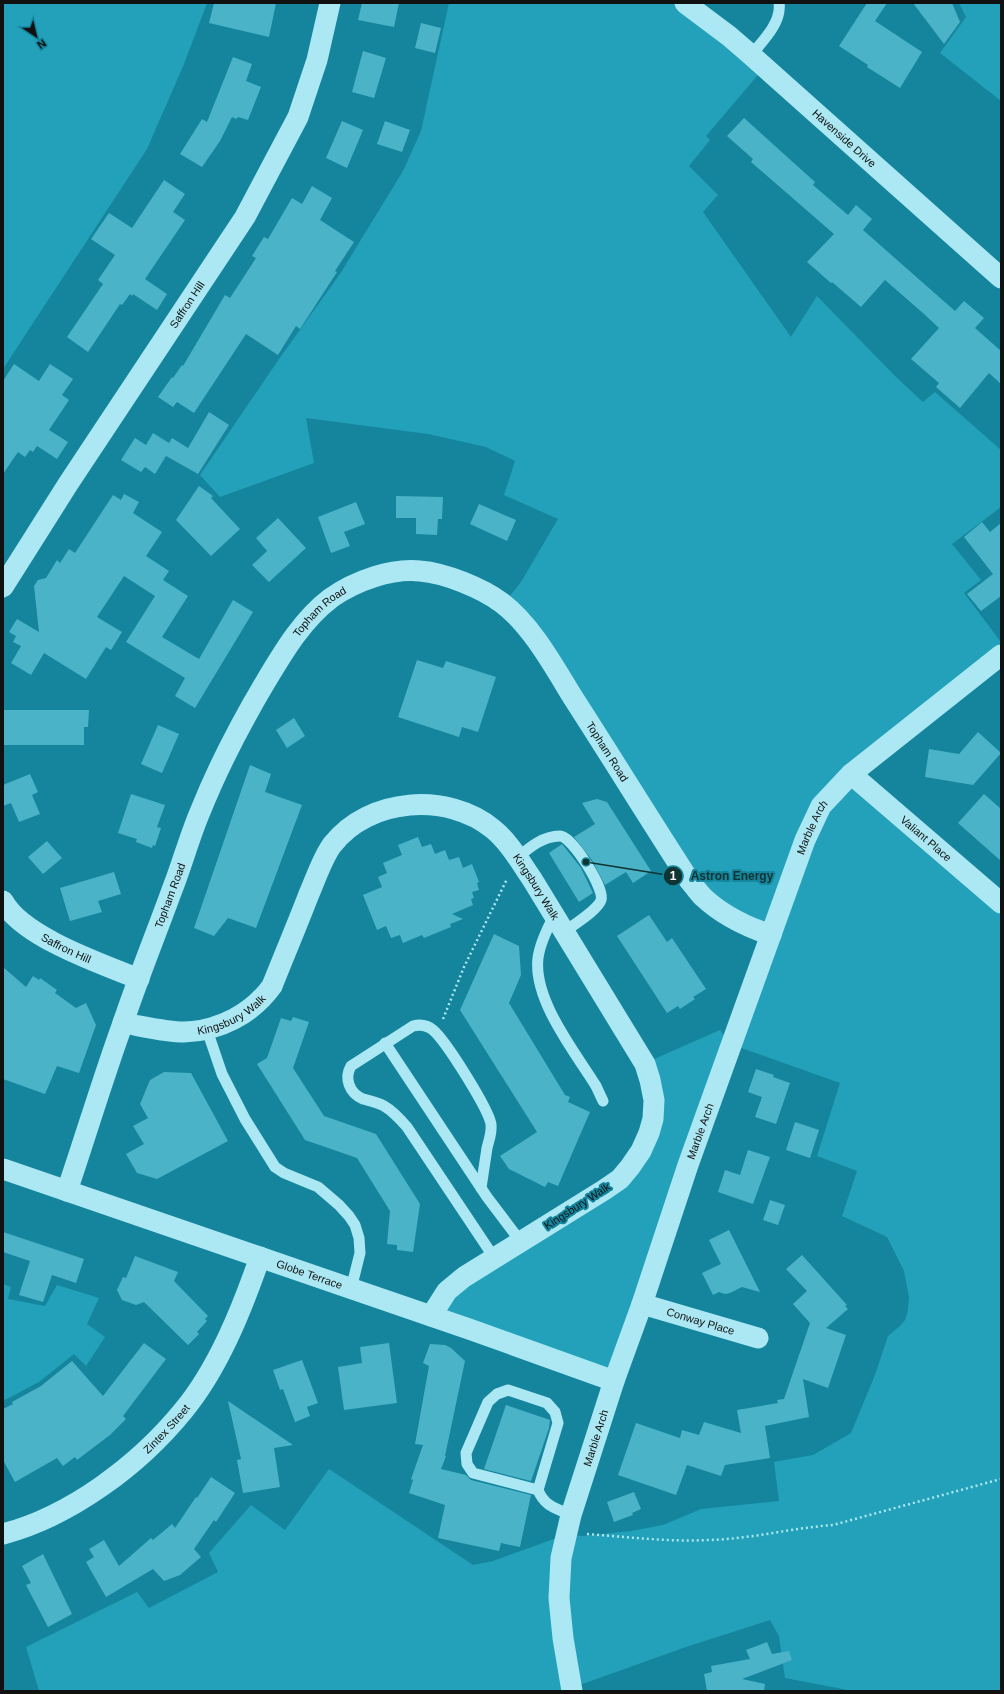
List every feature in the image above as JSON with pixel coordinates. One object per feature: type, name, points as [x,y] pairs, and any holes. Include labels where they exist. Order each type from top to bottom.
[{"type":"street","name":"Saffron Hill","points":[[3,587],[68,484],[245,217],[298,117],[317,60],[330,3]]},
{"type":"street","name":"Havenside Drive","points":[[685,3],[730,36],[1001,278]]},
{"type":"street","name":"Topham Road","points":[[67,1191],[123,1023],[200,812],[237,731],[277,662],[300,628],[332,598],[350,587],[381,575],[419,571],[437,574],[475,587],[493,597],[519,618],[547,656],[690,880],[703,897],[720,910],[758,930],[771,935]]},
{"type":"street","name":"Marble Arch","points":[[572,1691],[562,1638],[559,1598],[561,1558],[569,1523],[614,1381],[642,1304],[688,1165],[806,840],[821,806],[851,774],[1001,655]]},
{"type":"street","name":"Valiant Place","points":[[851,774],[1001,903]]},
{"type":"street","name":"Kingsbury Walk","points":[[123,1023],[183,1032],[207,1030],[222,1025],[253,1007],[265,996],[272,986],[321,866],[332,845],[348,829],[366,818],[381,811],[416,804],[453,808],[483,822],[494,830],[517,858],[645,1064],[654,1100],[653,1119],[649,1133],[641,1150],[620,1179],[495,1259],[464,1277],[447,1291],[438,1302],[431,1316]]},
{"type":"street","name":"Saffron Hill","points":[[3,901],[15,916],[28,928],[70,950],[139,979]]},
{"type":"street","name":"Globe Terrace","points":[[3,1169],[431,1316],[614,1381]]},
{"type":"street","name":"Zintex Street","points":[[3,1534],[32,1524],[74,1504],[112,1480],[144,1451],[184,1411],[207,1376],[229,1336],[247,1296],[260,1257]]},
{"type":"street","name":"Conway Place","points":[[642,1304],[758,1338]]},
{"type":"lane","points":[[751,55],[762,43],[778,18],[780,9],[779,3]]},
{"type":"lane","points":[[517,858],[534,844],[548,838],[561,836],[566,837],[574,845],[601,891],[601,899],[598,905],[559,924],[540,946],[538,970],[540,985],[545,1002],[596,1086],[603,1101]]},
{"type":"lane","points":[[481,1188],[491,1133],[491,1124],[487,1113],[461,1069],[446,1044],[437,1034],[429,1027],[420,1025],[413,1026],[351,1066],[348,1071],[347,1078],[349,1085],[358,1096],[382,1105],[394,1112],[407,1127],[495,1259]]},
{"type":"lane","points":[[207,1030],[222,1074],[246,1119],[275,1167],[284,1173],[318,1187],[339,1205],[349,1216],[359,1238],[360,1252],[351,1289]]},
{"type":"lane","points":[[385,1043],[481,1188],[522,1242]]},
{"type":"lane","points":[[538,1490],[473,1472],[467,1464],[466,1453],[488,1402],[497,1394],[508,1390],[547,1403],[555,1412],[558,1423],[538,1490],[541,1498],[569,1523]]},
{"type":"path","points":[[437,1034],[464,967],[517,858]]},
{"type":"path","points":[[569,1523],[582,1533],[642,1539],[710,1540],[773,1534],[816,1526],[833,1525],[1001,1479]]},
{"type":"shaded area","points":[[3,3],[207,3],[184,64],[147,149],[3,369]]},
{"type":"shaded area","points":[[449,3],[683,3],[763,69],[706,136],[710,140],[689,166],[718,195],[703,212],[791,337],[817,296],[896,377],[923,402],[935,392],[1001,450],[1001,507],[952,544],[981,580],[964,593],[1001,642],[1001,654],[851,773],[1001,904],[1001,1691],[853,1691],[785,1678],[779,1636],[770,1620],[686,1647],[563,1691],[39,1691],[26,1647],[137,1592],[149,1608],[218,1572],[209,1553],[251,1505],[285,1530],[329,1469],[473,1565],[493,1561],[565,1535],[584,1536],[631,1531],[663,1525],[701,1509],[779,1501],[774,1462],[813,1455],[851,1433],[875,1375],[888,1336],[905,1320],[908,1310],[909,1297],[904,1271],[887,1237],[842,1216],[857,1171],[817,1156],[840,1083],[730,1044],[613,1382],[430,1317],[437,1301],[602,1190],[646,1134],[643,1064],[720,1030],[730,1043],[770,936],[718,910],[503,605],[521,582],[558,519],[504,495],[515,461],[486,447],[428,434],[306,418],[314,463],[220,497],[200,475],[279,359],[340,274],[403,171],[421,131]]},
{"type":"shaded area","points":[[959,3],[1001,3],[1001,101],[940,53],[966,17]]},
{"type":"shaded area","points":[[3,1284],[11,1287],[8,1299],[45,1306],[57,1285],[99,1298],[87,1324],[105,1337],[86,1366],[74,1354],[39,1382],[3,1401]]},
{"type":"building","points":[[214,3],[276,3],[269,37],[209,23]]},
{"type":"building","points":[[362,3],[399,3],[394,27],[358,20]]},
{"type":"building","points":[[867,3],[887,3],[875,21],[922,52],[900,88],[867,67],[868,65],[839,46]]},
{"type":"building","points":[[913,3],[952,3],[960,22],[944,44]]},
{"type":"building","points":[[421,23],[441,28],[435,53],[415,48]]},
{"type":"building","points":[[363,51],[386,58],[374,98],[352,92]]},
{"type":"building","points":[[233,57],[252,64],[246,81],[261,87],[248,120],[238,117],[236,119],[232,117],[220,141],[202,167],[180,154],[202,119],[207,122]]},
{"type":"building","points":[[744,118],[815,182],[813,185],[848,215],[856,205],[872,219],[863,230],[955,311],[964,301],[984,318],[975,328],[1001,351],[1001,384],[989,373],[960,408],[936,387],[939,383],[911,359],[939,328],[885,280],[861,307],[807,262],[834,234],[751,162],[753,159],[727,136]]},
{"type":"building","points":[[342,121],[363,130],[347,168],[326,158]]},
{"type":"building","points":[[385,121],[410,130],[402,152],[377,144]]},
{"type":"building","points":[[164,180],[185,194],[173,212],[185,220],[145,279],[167,294],[157,310],[133,294],[132,296],[130,294],[122,305],[120,304],[88,352],[67,337],[103,284],[98,280],[115,255],[91,239],[109,213],[132,228]]},
{"type":"building","points":[[312,186],[332,198],[320,220],[354,242],[335,271],[337,272],[300,329],[296,326],[278,355],[246,334],[194,413],[177,402],[173,407],[158,397],[172,377],[173,378],[182,365],[183,366],[225,295],[230,298],[256,258],[252,256],[264,237],[268,239],[292,198],[302,204]]},
{"type":"building","points":[[14,364],[39,381],[50,364],[73,379],[62,395],[69,400],[49,430],[68,442],[57,459],[37,446],[33,452],[30,450],[25,457],[18,452],[3,474],[3,381]]},
{"type":"building","points":[[209,412],[229,425],[198,474],[166,456],[155,474],[145,467],[141,472],[121,460],[135,438],[146,445],[153,433],[169,443],[172,438],[188,448]]},
{"type":"building","points":[[199,486],[213,496],[211,498],[240,529],[211,556],[176,520]]},
{"type":"building","points":[[124,494],[139,502],[133,513],[162,532],[146,556],[169,571],[163,580],[188,596],[162,637],[199,659],[233,600],[253,612],[195,708],[175,696],[185,678],[126,642],[155,596],[124,576],[97,617],[122,632],[111,650],[106,647],[86,679],[44,653],[31,675],[11,663],[21,646],[13,642],[16,636],[9,632],[17,619],[39,632],[34,586],[38,580],[46,578],[57,560],[60,563],[69,549],[75,553],[113,495],[121,500]]},
{"type":"building","points":[[396,496],[443,497],[442,519],[438,519],[437,535],[416,534],[416,518],[396,518]]},
{"type":"building","points":[[356,502],[365,524],[344,532],[350,546],[331,553],[318,517]]},
{"type":"building","points":[[479,504],[516,520],[507,541],[470,524]]},
{"type":"building","points":[[278,518],[306,548],[269,582],[252,565],[267,551],[256,538]]},
{"type":"building","points":[[982,522],[990,532],[1001,523],[1001,596],[981,611],[967,594],[993,574],[964,537]]},
{"type":"building","points":[[417,660],[443,668],[446,661],[496,677],[478,732],[462,727],[459,737],[398,717]]},
{"type":"building","points":[[3,710],[89,710],[88,727],[84,727],[84,745],[3,745]]},
{"type":"building","points":[[294,718],[305,736],[287,748],[276,730]]},
{"type":"building","points":[[158,725],[179,734],[162,773],[141,764]]},
{"type":"building","points":[[978,732],[1001,753],[973,785],[925,777],[929,749],[959,754]]},
{"type":"building","points":[[250,765],[271,774],[265,792],[302,805],[256,928],[228,918],[214,936],[194,928]]},
{"type":"building","points":[[30,774],[38,792],[32,795],[40,814],[19,822],[11,803],[3,806],[3,785]]},
{"type":"building","points":[[131,794],[165,805],[157,827],[161,828],[155,846],[153,845],[152,848],[136,842],[137,839],[118,833]]},
{"type":"building","points":[[984,794],[1001,809],[1001,861],[958,823]]},
{"type":"building","points":[[597,799],[607,802],[651,871],[633,883],[626,872],[605,885],[592,860],[574,837],[595,824],[582,803]]},
{"type":"building","points":[[418,837],[422,847],[431,844],[435,854],[445,850],[449,860],[459,857],[463,868],[472,864],[479,882],[477,883],[479,890],[472,892],[474,898],[471,899],[473,905],[452,914],[463,919],[450,924],[451,927],[424,938],[422,935],[403,943],[400,935],[391,938],[386,926],[377,930],[363,895],[382,887],[378,877],[387,873],[383,863],[402,855],[398,845]]},
{"type":"building","points":[[47,841],[62,858],[43,874],[28,857]]},
{"type":"building","points":[[562,844],[581,868],[593,893],[579,902],[549,853]]},
{"type":"building","points":[[114,872],[121,894],[98,901],[102,912],[70,921],[60,888]]},
{"type":"building","points":[[649,915],[667,942],[672,938],[706,989],[693,997],[695,999],[680,1009],[678,1006],[667,1013],[617,936]]},
{"type":"building","points":[[494,934],[519,946],[521,975],[509,1003],[565,1095],[570,1097],[568,1102],[590,1112],[558,1186],[548,1182],[545,1187],[509,1169],[500,1156],[537,1132],[460,1010]]},
{"type":"building","points":[[3,967],[26,987],[33,976],[39,980],[40,978],[57,990],[55,993],[76,1008],[86,1003],[96,1025],[79,1073],[57,1066],[45,1094],[3,1079]]},
{"type":"building","points":[[293,1017],[309,1022],[293,1068],[324,1116],[376,1134],[420,1204],[413,1252],[397,1250],[397,1245],[387,1244],[390,1211],[357,1158],[305,1140],[257,1064],[267,1058],[281,1018],[291,1021]]},
{"type":"building","points":[[756,1069],[774,1075],[773,1077],[790,1083],[776,1124],[755,1117],[762,1097],[748,1092]]},
{"type":"building","points":[[164,1072],[191,1073],[228,1141],[157,1179],[137,1173],[126,1154],[144,1144],[133,1126],[148,1118],[140,1104],[150,1080]]},
{"type":"building","points":[[795,1122],[819,1130],[810,1158],[786,1150]]},
{"type":"building","points":[[748,1150],[770,1157],[753,1204],[718,1192],[725,1170],[740,1175]]},
{"type":"building","points":[[770,1200],[785,1205],[778,1225],[763,1220]]},
{"type":"building","points":[[729,1230],[760,1292],[742,1287],[730,1293],[725,1294],[719,1292],[713,1295],[702,1273],[721,1264],[709,1240]]},
{"type":"building","points":[[3,1232],[84,1259],[76,1283],[52,1275],[43,1302],[19,1295],[30,1261],[3,1252]]},
{"type":"building","points":[[802,1255],[847,1305],[845,1306],[848,1309],[826,1328],[846,1335],[828,1388],[803,1379],[809,1417],[765,1426],[770,1458],[725,1465],[721,1476],[687,1465],[676,1495],[618,1475],[636,1423],[680,1438],[682,1430],[699,1435],[704,1422],[741,1433],[737,1410],[778,1403],[777,1400],[784,1399],[810,1323],[793,1304],[807,1291],[786,1269]]},
{"type":"building","points":[[135,1256],[178,1272],[174,1281],[208,1316],[205,1319],[207,1321],[197,1332],[199,1334],[188,1345],[144,1302],[136,1305],[122,1300],[117,1290],[123,1277],[126,1278]]},
{"type":"building","points":[[144,1343],[166,1359],[123,1416],[126,1419],[110,1435],[77,1460],[75,1457],[63,1466],[57,1458],[15,1482],[3,1460],[3,1409],[13,1404],[12,1402],[41,1386],[72,1361],[103,1396]]},
{"type":"building","points":[[389,1343],[397,1403],[344,1410],[338,1367],[362,1363],[360,1347]]},
{"type":"building","points":[[430,1344],[445,1345],[451,1348],[465,1361],[446,1456],[441,1469],[466,1475],[471,1480],[531,1495],[520,1547],[501,1543],[499,1551],[438,1538],[445,1505],[409,1493],[413,1480],[411,1479],[423,1445],[415,1444],[429,1366],[423,1363]]},
{"type":"building","points":[[302,1360],[318,1403],[307,1407],[310,1416],[295,1422],[283,1389],[280,1390],[273,1370]]},
{"type":"building","points":[[228,1401],[293,1445],[274,1448],[280,1487],[243,1493],[237,1460],[241,1459]]},
{"type":"building","points":[[506,1405],[550,1420],[549,1428],[531,1481],[484,1469]]},
{"type":"building","points":[[211,1477],[235,1493],[216,1522],[214,1520],[194,1549],[201,1557],[180,1575],[164,1581],[153,1569],[106,1597],[86,1562],[94,1557],[89,1549],[104,1540],[119,1566],[151,1538],[153,1540],[172,1524],[175,1528]]},
{"type":"building","points":[[634,1492],[641,1509],[632,1513],[633,1515],[614,1522],[607,1502]]},
{"type":"building","points":[[43,1554],[72,1614],[48,1627],[26,1585],[31,1583],[22,1566]]},
{"type":"building","points":[[767,1642],[772,1654],[789,1651],[792,1660],[742,1679],[765,1684],[764,1691],[707,1691],[704,1674],[712,1672],[711,1666],[750,1659],[746,1650]]},
{"type":"place","name":"Astron Energy","points":[[586,862]]}]
